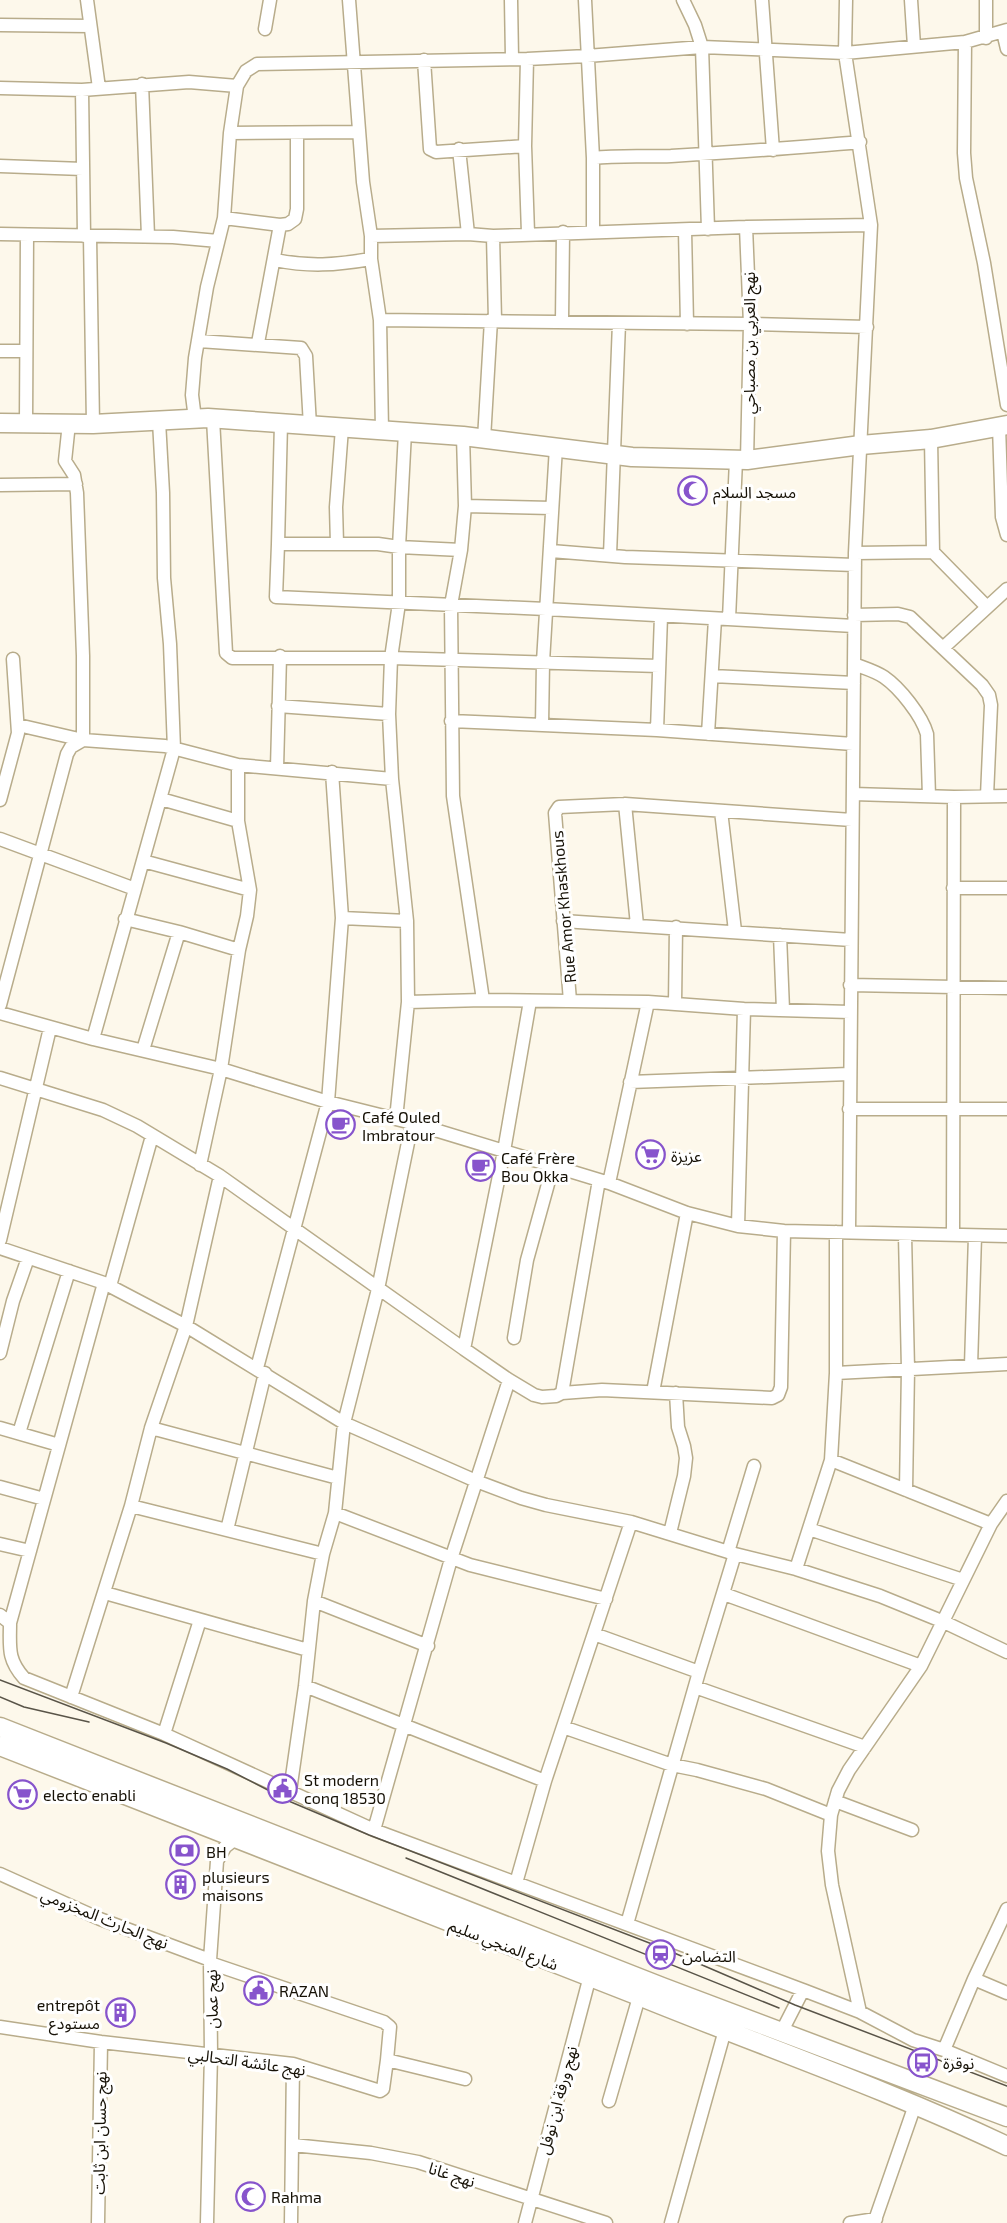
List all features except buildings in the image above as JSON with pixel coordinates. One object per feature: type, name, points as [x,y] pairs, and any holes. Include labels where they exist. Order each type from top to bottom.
[{"type":"main road","points":[[0,423],[93,424],[213,419],[463,436],[615,455],[741,460],[931,439],[1003,425]]},
{"type":"main road","name":"شارع المنجي سليم","points":[[0,1727],[781,2033],[1007,2117]]},
{"type":"main road","name":"شارع المنجي سليم","points":[[0,1746],[234,1840],[590,1976],[915,2104],[1007,2146]]},
{"type":"street","points":[[87,0],[99,88]]},
{"type":"street","points":[[265,29],[270,0]]},
{"type":"street","points":[[349,0],[363,182],[380,320],[382,430]]},
{"type":"street","points":[[511,0],[512,58]]},
{"type":"street","points":[[585,0],[592,158],[592,232]]},
{"type":"street","points":[[683,0],[702,46],[708,229]]},
{"type":"street","points":[[762,0],[773,150]]},
{"type":"street","points":[[796,1569],[831,1460],[849,1109],[855,559],[871,225],[845,53],[846,0]]},
{"type":"street","points":[[911,0],[914,46]]},
{"type":"street","points":[[986,0],[986,38]]},
{"type":"street","points":[[0,25],[90,26]]},
{"type":"street","points":[[195,419],[192,395],[195,358],[207,287],[224,218],[230,133],[237,86],[246,71],[257,64],[527,59],[702,46],[845,53],[965,42],[1005,31],[1007,49]]},
{"type":"street","points":[[965,42],[964,153],[966,178],[984,263],[1007,405]]},
{"type":"street","points":[[527,59],[525,146],[528,233]]},
{"type":"street","points":[[424,60],[430,149],[436,152],[525,146]]},
{"type":"street","points":[[0,88],[82,90],[189,82],[237,86]]},
{"type":"street","points":[[142,84],[148,236]]},
{"type":"street","points":[[82,90],[93,424]]},
{"type":"street","points":[[230,133],[359,132]]},
{"type":"street","points":[[224,218],[280,225],[288,224],[295,219],[297,134]]},
{"type":"street","points":[[592,158],[625,155],[706,154],[860,142]]},
{"type":"street","points":[[459,149],[468,234]]},
{"type":"street","points":[[0,166],[83,169]]},
{"type":"street","points":[[258,343],[280,225]]},
{"type":"street","points":[[371,236],[468,234],[493,236],[528,233],[871,225]]},
{"type":"street","name":"نهج العربي بن مصباحي","points":[[729,619],[730,561],[741,460],[750,324],[746,227]]},
{"type":"street","points":[[686,230],[687,324]]},
{"type":"street","points":[[562,321],[563,232]]},
{"type":"street","points":[[0,234],[148,236],[218,241]]},
{"type":"street","points":[[26,424],[27,235]]},
{"type":"street","points":[[484,439],[493,320],[493,236]]},
{"type":"street","points":[[275,260],[301,265],[330,266],[371,260]]},
{"type":"street","points":[[380,320],[867,327]]},
{"type":"street","points":[[610,555],[619,323]]},
{"type":"street","points":[[199,341],[258,343],[301,348],[305,352],[310,426]]},
{"type":"street","points":[[0,351],[26,351]]},
{"type":"street","points":[[213,419],[226,653],[232,658],[391,658],[659,666]]},
{"type":"street","points":[[93,1039],[174,749],[170,644],[164,578],[159,421]]},
{"type":"street","points":[[69,423],[65,461],[74,475],[76,484],[83,656],[83,740]]},
{"type":"street","points":[[281,423],[276,597],[715,619],[854,620],[898,614],[910,617],[944,647],[989,695],[991,705],[987,796]]},
{"type":"street","points":[[1003,425],[1002,517],[1007,535]]},
{"type":"street","points":[[337,544],[336,507],[342,428]]},
{"type":"street","points":[[396,1119],[408,1002],[407,921],[392,779],[389,714],[391,658],[399,603],[399,547],[405,432]]},
{"type":"street","points":[[463,436],[465,506],[461,550],[451,605],[453,796],[483,1000]]},
{"type":"street","points":[[931,439],[933,552],[987,607]]},
{"type":"street","points":[[542,725],[543,662],[556,447]]},
{"type":"street","points":[[0,486],[76,484]]},
{"type":"street","points":[[465,506],[552,508]]},
{"type":"street","points":[[278,543],[378,544],[461,550]]},
{"type":"street","points":[[551,551],[730,561],[855,559],[933,552]]},
{"type":"street","points":[[944,647],[1007,589]]},
{"type":"street","points":[[657,730],[661,616]]},
{"type":"street","points":[[708,735],[715,619]]},
{"type":"street","points":[[277,768],[280,657]]},
{"type":"street","points":[[0,800],[18,725],[14,659]]},
{"type":"street","points":[[854,664],[886,678],[925,724],[928,796]]},
{"type":"street","points":[[712,676],[854,683]]},
{"type":"street","points":[[278,706],[389,714]]},
{"type":"street","points":[[451,720],[657,730],[853,744]]},
{"type":"street","points":[[18,725],[83,740],[155,745],[238,765],[392,779]]},
{"type":"street","points":[[0,1005],[67,754],[71,747],[83,740]]},
{"type":"street","points":[[200,1165],[221,1069],[250,890],[238,821],[238,765]]},
{"type":"street","points":[[227,1530],[246,1453],[261,1371],[328,1102],[342,918],[332,772]]},
{"type":"street","points":[[853,794],[1007,796]]},
{"type":"street","points":[[953,1235],[954,797]]},
{"type":"street","points":[[161,799],[238,821]]},
{"type":"street","points":[[637,925],[625,804],[852,820]]},
{"type":"street","name":"Rue Amor Khaskhous","points":[[570,1000],[555,813],[559,807],[567,805],[625,804]]},
{"type":"street","points":[[721,811],[735,931]]},
{"type":"street","points":[[0,839],[135,889]]},
{"type":"street","points":[[143,861],[250,890]]},
{"type":"street","points":[[953,888],[1007,888]]},
{"type":"street","points":[[342,918],[407,921]]},
{"type":"street","points":[[125,919],[239,950]]},
{"type":"street","points":[[563,921],[851,940]]},
{"type":"street","points":[[675,1004],[676,927]]},
{"type":"street","points":[[143,1050],[178,932]]},
{"type":"street","points":[[780,935],[783,1010]]},
{"type":"street","points":[[850,985],[1007,988]]},
{"type":"street","points":[[408,1002],[570,1000],[850,1012]]},
{"type":"street","points":[[465,1349],[504,1151],[530,1001]]},
{"type":"street","points":[[562,1393],[604,1182],[648,1002]]},
{"type":"street","points":[[738,1226],[744,1009]]},
{"type":"street","points":[[0,1013],[93,1039],[221,1069],[328,1102],[412,1123],[604,1182],[687,1213],[738,1226],[784,1231],[1007,1236]]},
{"type":"street","points":[[0,1240],[50,1028]]},
{"type":"street","points":[[630,1082],[849,1074]]},
{"type":"street","points":[[0,1078],[103,1110],[220,1176],[509,1380],[534,1395],[542,1397],[602,1390],[772,1398],[778,1395],[781,1387],[784,1231]]},
{"type":"street","points":[[849,1109],[1007,1109]]},
{"type":"street","points":[[290,1791],[314,1601],[322,1554],[335,1513],[344,1423],[378,1289],[412,1123]]},
{"type":"street","points":[[152,1136],[59,1445],[10,1623],[11,1659],[24,1678],[164,1734],[374,1830],[724,1962],[803,1989],[860,2012],[914,2040],[1007,2076]]},
{"type":"street","points":[[514,1338],[527,1260],[553,1166]]},
{"type":"street","points":[[71,1697],[131,1506],[151,1428],[186,1326],[220,1176]]},
{"type":"street","points":[[653,1392],[687,1213]]},
{"type":"street","points":[[905,1235],[908,1369],[906,1490]]},
{"type":"street","points":[[971,1366],[975,1236]]},
{"type":"street","points":[[0,1248],[107,1284],[186,1326],[344,1423],[476,1481],[546,1505],[631,1522],[732,1553],[796,1569],[880,1596],[944,1622],[1007,1652]]},
{"type":"street","points":[[0,1353],[13,1301],[28,1258]]},
{"type":"street","points":[[19,1433],[69,1271]]},
{"type":"street","points":[[836,1373],[1007,1364]]},
{"type":"street","points":[[374,1830],[452,1559],[509,1380]]},
{"type":"street","points":[[670,1533],[686,1458],[678,1427],[676,1393]]},
{"type":"street","points":[[0,1428],[59,1445]]},
{"type":"street","points":[[151,1428],[338,1478]]},
{"type":"street","points":[[831,1460],[992,1524]]},
{"type":"street","points":[[627,1924],[694,1687],[724,1594],[754,1466]]},
{"type":"street","points":[[0,1487],[44,1499]]},
{"type":"street","points":[[131,1506],[322,1554]]},
{"type":"street","points":[[860,2012],[832,1885],[828,1851],[831,1815],[835,1801],[838,1791],[865,1747],[921,1666],[992,1524],[1006,1506]]},
{"type":"street","points":[[335,1513],[452,1559],[606,1599]]},
{"type":"street","points":[[516,1883],[545,1780],[631,1522]]},
{"type":"street","points":[[809,1529],[963,1580]]},
{"type":"street","points":[[0,1544],[30,1551]]},
{"type":"street","points":[[105,1593],[308,1650]]},
{"type":"street","points":[[724,1594],[921,1666]]},
{"type":"street","points":[[314,1601],[428,1646]]},
{"type":"street","points":[[0,1615],[10,1623]]},
{"type":"street","points":[[164,1734],[200,1620]]},
{"type":"street","points":[[594,1634],[699,1672]]},
{"type":"street","points":[[305,1686],[545,1780]]},
{"type":"street","points":[[694,1687],[865,1747]]},
{"type":"street","points":[[563,1727],[672,1766],[697,1770],[766,1789],[831,1815]]},
{"type":"street","points":[[835,1801],[912,1830]]},
{"type":"street","name":"نهج عمان","points":[[207,2223],[212,2054],[210,1961],[218,1860],[225,1846],[251,1827]]},
{"type":"street","name":"نهج الحارث المخزومي","points":[[0,1874],[100,1919],[210,1961],[384,2022],[390,2027],[387,2060]]},
{"type":"street","points":[[944,2050],[1007,1909]]},
{"type":"street","name":"نهج ورقة ابن نوفل","points":[[525,2223],[590,1976]]},
{"type":"street","points":[[974,1979],[1007,1993]]},
{"type":"street","points":[[781,2033],[803,1989]]},
{"type":"street","points":[[609,2101],[639,1997]]},
{"type":"street","name":"نهج عائشة التحالبي","points":[[0,2027],[101,2042],[293,2064],[380,2091],[383,2089],[387,2060]]},
{"type":"street","points":[[671,2223],[725,2030]]},
{"type":"street","name":"نهج حسان ابن ثابت","points":[[98,2223],[101,2042]]},
{"type":"street","points":[[387,2060],[465,2079]]},
{"type":"street","points":[[291,2223],[293,2064]]},
{"type":"street","points":[[850,2223],[875,2221],[915,2104]]},
{"type":"street","name":"نهج غانا","points":[[293,2145],[371,2152],[418,2162],[606,2223]]},
{"type":"tram line","points":[[0,1680],[166,1743],[227,1769],[291,1802],[369,1835],[665,1949],[795,2005],[1007,2086]]},
{"type":"tram line","points":[[0,1697],[24,1707],[89,1722]]},
{"type":"tram line","points":[[406,1858],[779,2008]]},
{"type":"place","name":"مسجد السلام","points":[[692,491]]},
{"type":"place","name":"Café Ouled Imbratour","points":[[341,1125]]},
{"type":"place","name":"عزيزة","points":[[650,1155]]},
{"type":"place","name":"Café Frère Bou Okka","points":[[480,1166]]},
{"type":"place","name":"St modern conq 18530","points":[[283,1788]]},
{"type":"place","name":"electo enabli","points":[[22,1794]]},
{"type":"place","name":"BH","points":[[185,1851]]},
{"type":"place","name":"plusieurs maisons","points":[[181,1885]]},
{"type":"place","name":"التضامن","points":[[661,1955]]},
{"type":"place","name":"RAZAN","points":[[258,1990]]},
{"type":"place","name":"entrepôt مستودع","points":[[121,2013]]},
{"type":"place","name":"نوقرة","points":[[922,2062]]},
{"type":"place","name":"Rahma","points":[[250,2196]]}]
